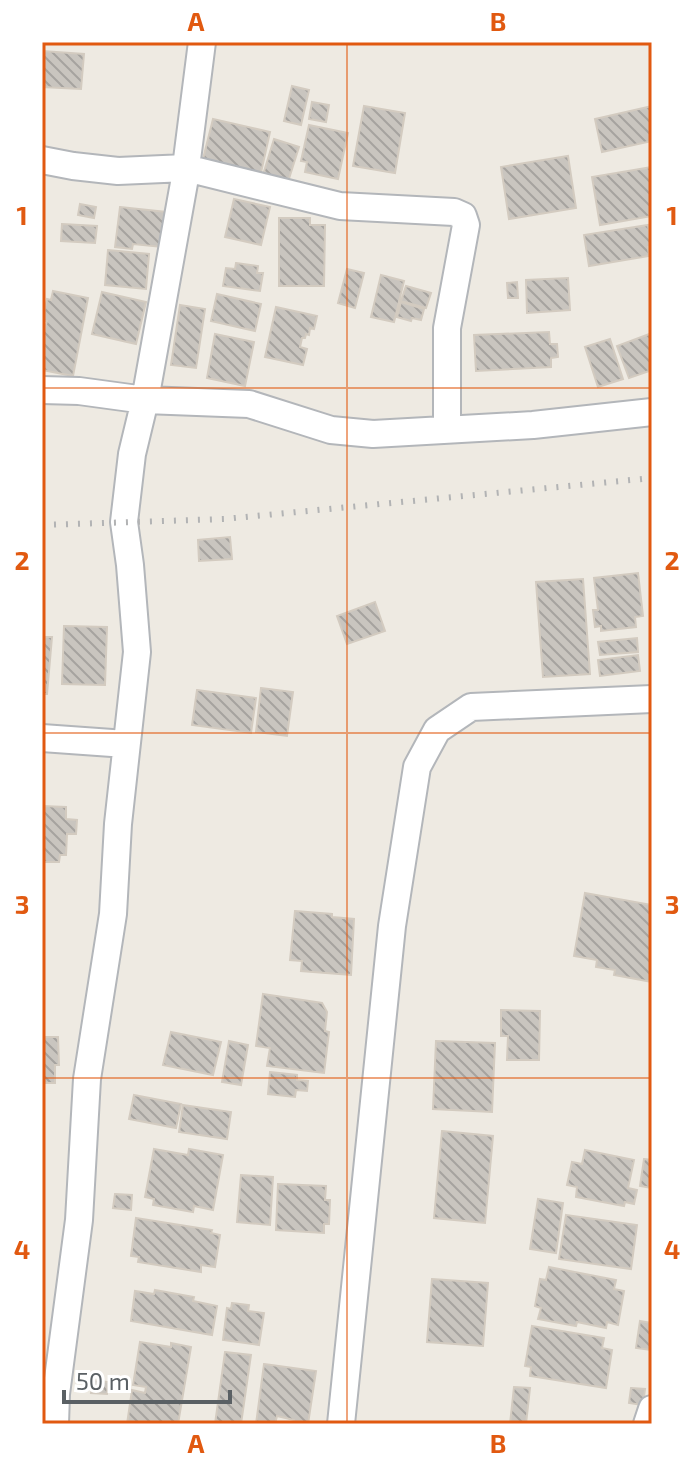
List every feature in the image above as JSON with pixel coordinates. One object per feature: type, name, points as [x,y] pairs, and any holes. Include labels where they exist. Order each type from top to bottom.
[{"type":"street","points":[[55,1424],[49,1393],[79,1220],[87,1079],[113,914],[126,744],[137,652],[124,522],[132,454],[145,400],[186,168],[202,42]]},
{"type":"street","points":[[42,160],[118,171],[186,168],[340,206],[454,212],[463,216],[466,225],[447,328],[447,428]]},
{"type":"street","points":[[42,390],[79,391],[145,400],[249,404],[331,430],[373,434],[533,425],[652,412]]},
{"type":"street","points":[[341,1424],[392,926],[417,767],[437,730],[471,707],[652,699]]},
{"type":"street","points":[[42,738],[126,744]]},
{"type":"street","points":[[647,1424],[652,1409]]},
{"type":"building","points":[[42,51],[84,54],[81,89],[42,87]]},
{"type":"building","points":[[292,86],[309,90],[301,125],[284,121]]},
{"type":"building","points":[[312,102],[329,105],[326,122],[309,119]]},
{"type":"building","points":[[364,106],[405,113],[395,173],[353,166]]},
{"type":"building","points":[[652,106],[652,141],[602,152],[595,119]]},
{"type":"building","points":[[213,119],[270,132],[260,177],[202,163]]},
{"type":"building","points":[[309,125],[348,133],[338,179],[305,172],[307,162],[301,161]]},
{"type":"building","points":[[274,139],[299,147],[287,185],[262,178]]},
{"type":"building","points":[[568,156],[576,208],[509,219],[501,167]]},
{"type":"building","points":[[652,167],[652,216],[600,225],[592,177]]},
{"type":"building","points":[[234,199],[270,207],[261,245],[225,237]]},
{"type":"building","points":[[80,204],[96,207],[94,218],[78,215]]},
{"type":"building","points":[[120,207],[166,212],[162,247],[133,244],[132,249],[115,247]]},
{"type":"building","points":[[279,218],[310,218],[310,225],[325,225],[324,286],[279,286]]},
{"type":"building","points":[[62,224],[97,226],[95,243],[61,241]]},
{"type":"building","points":[[648,225],[649,256],[589,266],[584,235]]},
{"type":"building","points":[[108,250],[149,254],[146,289],[105,285]]},
{"type":"building","points":[[236,263],[258,266],[257,273],[263,273],[260,291],[223,286],[226,268],[235,269]]},
{"type":"building","points":[[347,269],[364,273],[355,308],[338,303]]},
{"type":"building","points":[[381,275],[404,281],[394,322],[371,317]]},
{"type":"building","points":[[568,278],[570,310],[527,313],[526,280]]},
{"type":"building","points":[[517,282],[518,298],[508,298],[507,283]]},
{"type":"building","points":[[406,286],[431,293],[426,308],[401,301]]},
{"type":"building","points":[[53,291],[88,298],[73,376],[42,370],[42,339],[47,321],[42,321],[47,299],[51,300]]},
{"type":"building","points":[[102,292],[146,302],[136,344],[92,334]]},
{"type":"building","points":[[217,294],[261,304],[255,331],[211,321]]},
{"type":"building","points":[[401,302],[424,309],[421,320],[397,317]]},
{"type":"building","points":[[180,305],[205,309],[196,368],[171,365]]},
{"type":"building","points":[[276,307],[317,316],[314,329],[310,328],[309,335],[302,338],[300,347],[307,349],[303,365],[265,357]]},
{"type":"building","points":[[549,332],[550,344],[557,344],[558,357],[551,358],[551,367],[476,371],[474,335]]},
{"type":"building","points":[[652,333],[652,370],[629,378],[617,346]]},
{"type":"building","points":[[215,334],[254,342],[245,386],[207,378]]},
{"type":"building","points":[[610,339],[623,379],[598,387],[585,347]]},
{"type":"building","points":[[230,537],[232,559],[199,561],[198,540]]},
{"type":"building","points":[[638,573],[643,616],[635,617],[636,627],[601,631],[601,626],[595,627],[593,610],[598,610],[594,578]]},
{"type":"building","points":[[583,579],[590,674],[543,677],[536,582]]},
{"type":"building","points":[[375,602],[385,631],[347,644],[337,616]]},
{"type":"building","points":[[64,626],[107,627],[105,685],[62,684]]},
{"type":"building","points":[[42,637],[52,637],[47,694],[42,694]]},
{"type":"building","points":[[637,638],[638,652],[600,655],[598,642]]},
{"type":"building","points":[[638,655],[640,671],[600,676],[598,660]]},
{"type":"building","points":[[261,688],[293,692],[287,736],[256,732]]},
{"type":"building","points":[[197,690],[256,698],[251,733],[192,725]]},
{"type":"building","points":[[42,806],[66,807],[66,819],[77,820],[76,834],[67,834],[66,855],[60,855],[59,862],[42,862]]},
{"type":"building","points":[[585,893],[652,905],[652,982],[614,975],[615,970],[596,967],[597,960],[574,956]]},
{"type":"building","points":[[295,911],[354,919],[351,975],[301,971],[302,961],[290,960]]},
{"type":"building","points":[[263,994],[322,1003],[327,1012],[325,1031],[329,1032],[324,1073],[267,1066],[270,1048],[256,1046]]},
{"type":"building","points":[[501,1010],[540,1011],[539,1060],[507,1060],[508,1036],[501,1036]]},
{"type":"building","points":[[171,1032],[221,1042],[213,1075],[163,1065]]},
{"type":"building","points":[[42,1037],[58,1037],[59,1065],[55,1065],[55,1083],[42,1083]]},
{"type":"building","points":[[229,1041],[248,1045],[241,1085],[222,1082]]},
{"type":"building","points":[[436,1041],[495,1043],[492,1112],[433,1109]]},
{"type":"building","points":[[270,1072],[297,1075],[297,1080],[308,1081],[307,1091],[296,1090],[295,1097],[268,1094]]},
{"type":"building","points":[[134,1095],[181,1104],[176,1128],[129,1119]]},
{"type":"building","points":[[183,1105],[231,1112],[227,1139],[179,1132]]},
{"type":"building","points":[[442,1131],[493,1136],[485,1223],[434,1218]]},
{"type":"building","points":[[154,1149],[188,1155],[189,1149],[223,1155],[213,1210],[194,1206],[193,1212],[153,1205],[154,1199],[145,1197]]},
{"type":"building","points":[[585,1150],[634,1160],[628,1188],[637,1190],[634,1204],[625,1202],[624,1206],[576,1197],[577,1187],[567,1185],[572,1162],[582,1164]]},
{"type":"building","points":[[644,1159],[652,1160],[652,1188],[640,1186]]},
{"type":"building","points":[[241,1175],[273,1177],[270,1225],[237,1222]]},
{"type":"building","points":[[278,1184],[326,1186],[325,1200],[330,1200],[329,1224],[324,1224],[324,1233],[276,1230]]},
{"type":"building","points":[[115,1194],[132,1195],[131,1210],[113,1208]]},
{"type":"building","points":[[538,1199],[563,1203],[556,1253],[530,1249]]},
{"type":"building","points":[[566,1215],[637,1225],[631,1269],[559,1259]]},
{"type":"building","points":[[136,1218],[212,1230],[211,1233],[220,1235],[215,1267],[201,1265],[201,1272],[138,1262],[139,1257],[131,1256]]},
{"type":"building","points":[[549,1267],[616,1280],[614,1289],[624,1291],[618,1325],[607,1322],[606,1328],[577,1322],[576,1326],[538,1319],[541,1308],[535,1306],[540,1279],[546,1280]]},
{"type":"building","points":[[432,1279],[488,1283],[483,1346],[427,1342]]},
{"type":"building","points":[[155,1290],[194,1297],[193,1301],[217,1306],[212,1335],[131,1321],[135,1291],[154,1294]]},
{"type":"building","points":[[232,1303],[249,1305],[248,1311],[264,1313],[259,1345],[223,1340],[227,1308],[231,1309]]},
{"type":"building","points":[[640,1321],[652,1323],[652,1350],[636,1348]]},
{"type":"building","points":[[532,1326],[604,1338],[602,1348],[612,1350],[606,1388],[530,1376],[531,1367],[525,1366]]},
{"type":"building","points":[[140,1342],[191,1347],[178,1424],[127,1424],[132,1390],[145,1393],[146,1387],[133,1385]]},
{"type":"building","points":[[225,1352],[251,1355],[241,1424],[215,1424]]},
{"type":"building","points":[[264,1364],[316,1371],[308,1424],[294,1424],[294,1420],[277,1416],[275,1424],[256,1424]]},
{"type":"building","points":[[93,1380],[108,1382],[107,1394],[91,1393]]},
{"type":"building","points":[[514,1387],[530,1388],[526,1424],[510,1424]]},
{"type":"building","points":[[631,1388],[645,1389],[643,1405],[629,1403]]},
{"type":"railway","points":[[42,525],[224,519],[652,478]]}]
